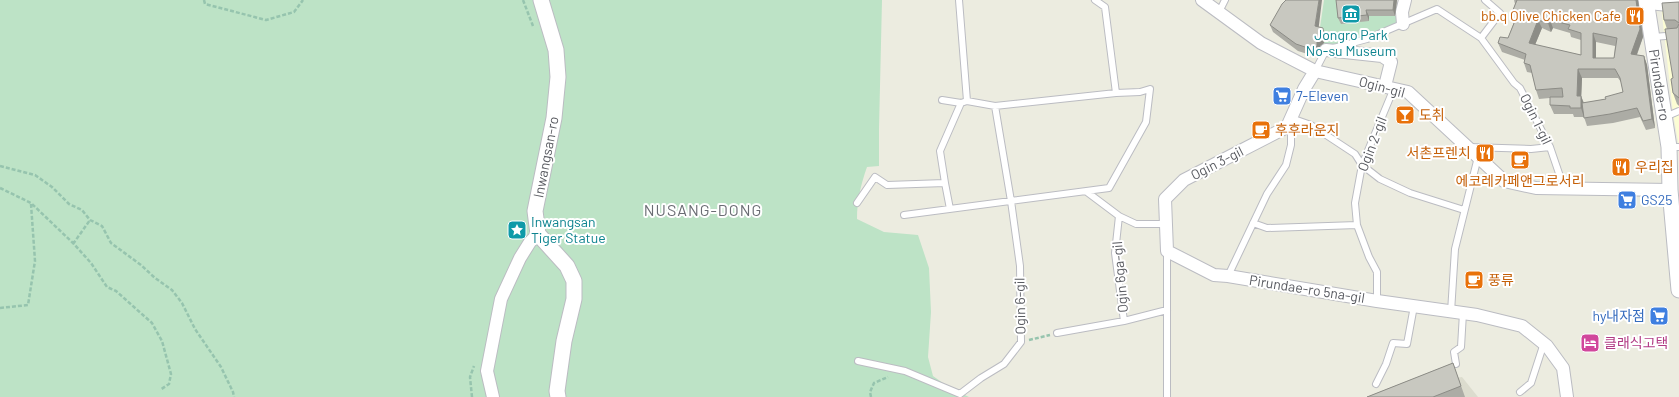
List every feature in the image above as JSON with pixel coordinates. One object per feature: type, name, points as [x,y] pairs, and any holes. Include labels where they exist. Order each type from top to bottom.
[{"type":"street","name":"Inwangsan-ro","points":[[538,234],[535,211],[554,118],[558,77],[556,50],[541,0]]},
{"type":"street","name":"Ogin-gil","points":[[1202,0],[1260,43],[1315,71],[1408,92],[1504,181],[1536,188],[1674,190]]},
{"type":"street","points":[[1403,24],[1402,12],[1405,0]]},
{"type":"street","points":[[1645,2],[1679,6]]},
{"type":"street","name":"Pirundae-ro","points":[[1645,2],[1653,37],[1665,118],[1674,147],[1674,190],[1679,290]]},
{"type":"street","points":[[1326,50],[1382,56],[1391,62],[1390,87]]},
{"type":"street","name":"Ogin 3-gil","points":[[1167,251],[1165,199],[1184,180],[1287,127],[1304,89],[1315,71]]},
{"type":"street","points":[[494,397],[487,371],[501,299],[520,258],[530,242],[538,234],[567,266],[574,281],[574,299],[564,341],[557,391],[558,397]]},
{"type":"street","name":"Pirundae-ro 5na-gil","points":[[1167,251],[1214,275],[1477,315],[1522,326],[1544,343],[1563,368],[1567,397]]},
{"type":"lane","points":[[950,208],[940,151],[964,102],[959,0]]},
{"type":"lane","points":[[1095,0],[1105,7],[1116,93]]},
{"type":"lane","points":[[1219,12],[1225,0]]},
{"type":"lane","points":[[1482,38],[1500,12],[1485,0]]},
{"type":"lane","name":"Ogin 1-gil","points":[[1326,50],[1367,38],[1437,9],[1482,38],[1514,83],[1520,88],[1550,147],[1564,188]]},
{"type":"lane","points":[[1653,37],[1679,35]]},
{"type":"lane","points":[[1315,71],[1326,50]]},
{"type":"lane","name":"Ogin 2-gil","points":[[1377,301],[1377,272],[1356,225],[1355,203],[1362,165],[1390,87]]},
{"type":"lane","points":[[904,214],[1087,192],[1109,188],[1146,122],[1150,89],[1140,92],[1116,93],[995,106],[942,100]]},
{"type":"lane","name":"Ogin 6-gil","points":[[858,361],[905,371],[960,394],[1004,364],[1021,342],[1020,266],[1012,201],[995,106]]},
{"type":"lane","points":[[1665,118],[1679,111]]},
{"type":"lane","points":[[1291,118],[1311,125],[1355,154],[1362,165],[1380,179],[1410,193],[1464,210]]},
{"type":"lane","name":"Ogin 3-gil","points":[[1228,276],[1267,194],[1286,165],[1291,145],[1291,118]]},
{"type":"lane","points":[[1467,147],[1531,149],[1550,147]]},
{"type":"lane","points":[[1456,364],[1454,352],[1461,347],[1457,312],[1456,249],[1464,210],[1478,157]]},
{"type":"lane","points":[[857,203],[876,177],[886,185],[945,183]]},
{"type":"lane","points":[[1087,192],[1119,216],[1136,224],[1165,224]]},
{"type":"lane","name":"Ogin 6ga-gil","points":[[1057,333],[1124,321],[1115,253],[1119,216]]},
{"type":"lane","points":[[1254,223],[1267,228],[1356,225]]},
{"type":"lane","name":"Ogin 3-gil","points":[[1167,251],[1167,397]]},
{"type":"lane","points":[[1376,384],[1386,364],[1393,344],[1407,344],[1414,306]]},
{"type":"lane","points":[[1124,321],[1167,310]]},
{"type":"lane","points":[[1520,392],[1531,383],[1544,343]]},
{"type":"path","points":[[204,0],[205,4],[266,20],[294,12],[303,0]]},
{"type":"path","points":[[523,0],[535,33]]},
{"type":"path","points":[[0,166],[35,175],[52,187],[69,204],[82,210],[90,220],[102,226],[111,243],[172,290],[182,303],[195,329],[221,367],[234,397]]},
{"type":"path","points":[[0,188],[31,203],[74,244],[91,264],[107,287],[116,291],[152,323],[162,341],[170,374],[169,384],[160,390]]},
{"type":"path","points":[[0,308],[28,305],[35,261],[31,203]]},
{"type":"path","points":[[517,240],[524,218]]},
{"type":"path","points":[[74,244],[90,220]]},
{"type":"path","points":[[1021,342],[1057,333]]},
{"type":"path","points":[[472,397],[470,377],[475,363]]},
{"type":"path","points":[[871,397],[870,392],[874,383],[905,371]]},
{"type":"shaded area","points":[[0,0],[882,0],[879,166],[867,167],[860,192],[857,219],[884,232],[918,235],[929,268],[931,312],[928,357],[933,376],[950,388],[969,397],[0,397]]},
{"type":"shaded area","points":[[1324,0],[1375,0],[1376,16],[1400,16],[1401,23],[1343,44],[1326,45],[1318,41]]},
{"type":"shaded area","points":[[1661,6],[1679,8],[1679,147],[1673,113]]},
{"type":"shaded area","points":[[1462,377],[1478,397],[1387,397],[1422,383]]},
{"type":"building","points":[[1286,0],[1319,0],[1315,26],[1323,28],[1321,36],[1317,39],[1317,46],[1314,50],[1296,44],[1270,25],[1282,4]]},
{"type":"building","points":[[1336,0],[1394,0],[1393,10],[1366,10],[1367,15],[1338,18]]},
{"type":"building","points":[[1517,0],[1636,0],[1640,29],[1631,54],[1644,56],[1652,119],[1643,121],[1637,108],[1584,118],[1582,103],[1606,99],[1605,97],[1623,92],[1620,78],[1615,69],[1578,69],[1577,96],[1581,96],[1581,108],[1550,105],[1550,97],[1563,97],[1562,88],[1536,90],[1530,65],[1524,63],[1526,54],[1498,43],[1500,37],[1508,38],[1519,11],[1513,10]],"holes":[[[1538,20],[1548,23],[1550,20],[1570,25],[1568,29],[1581,33],[1581,55],[1529,43]],[[1593,33],[1617,38],[1614,58],[1593,58]]]},
{"type":"building","points":[[1679,2],[1679,23],[1675,20],[1664,20],[1662,3]]},
{"type":"building","points":[[1679,24],[1679,98],[1673,93],[1671,79],[1673,78],[1665,29],[1677,28]]},
{"type":"building","points":[[1453,363],[1461,386],[1433,397],[1367,397]]},
{"type":"place","name":"Jongro Park No-su Museum","points":[[1351,14]]},
{"type":"place","name":"bb.q Olive Chicken Cafe","points":[[1635,16]]},
{"type":"place","name":"7-Eleven","points":[[1282,96]]},
{"type":"place","name":"도취","points":[[1405,115]]},
{"type":"place","name":"후후라운지","points":[[1261,130]]},
{"type":"place","name":"서촌프렌치","points":[[1485,153]]},
{"type":"place","name":"에코레카페앤그로서리","points":[[1520,160]]},
{"type":"place","name":"우리집","points":[[1621,167]]},
{"type":"place","name":"GS25","points":[[1627,200]]},
{"type":"place","name":"Inwangsan Tiger Statue","points":[[517,230]]},
{"type":"place","name":"풍류","points":[[1474,280]]},
{"type":"place","name":"hy내자점","points":[[1659,316]]},
{"type":"place","name":"클래식고택","points":[[1590,343]]},
{"type":"district","name":"NUSANG-DONG","points":[[703,210]]}]
